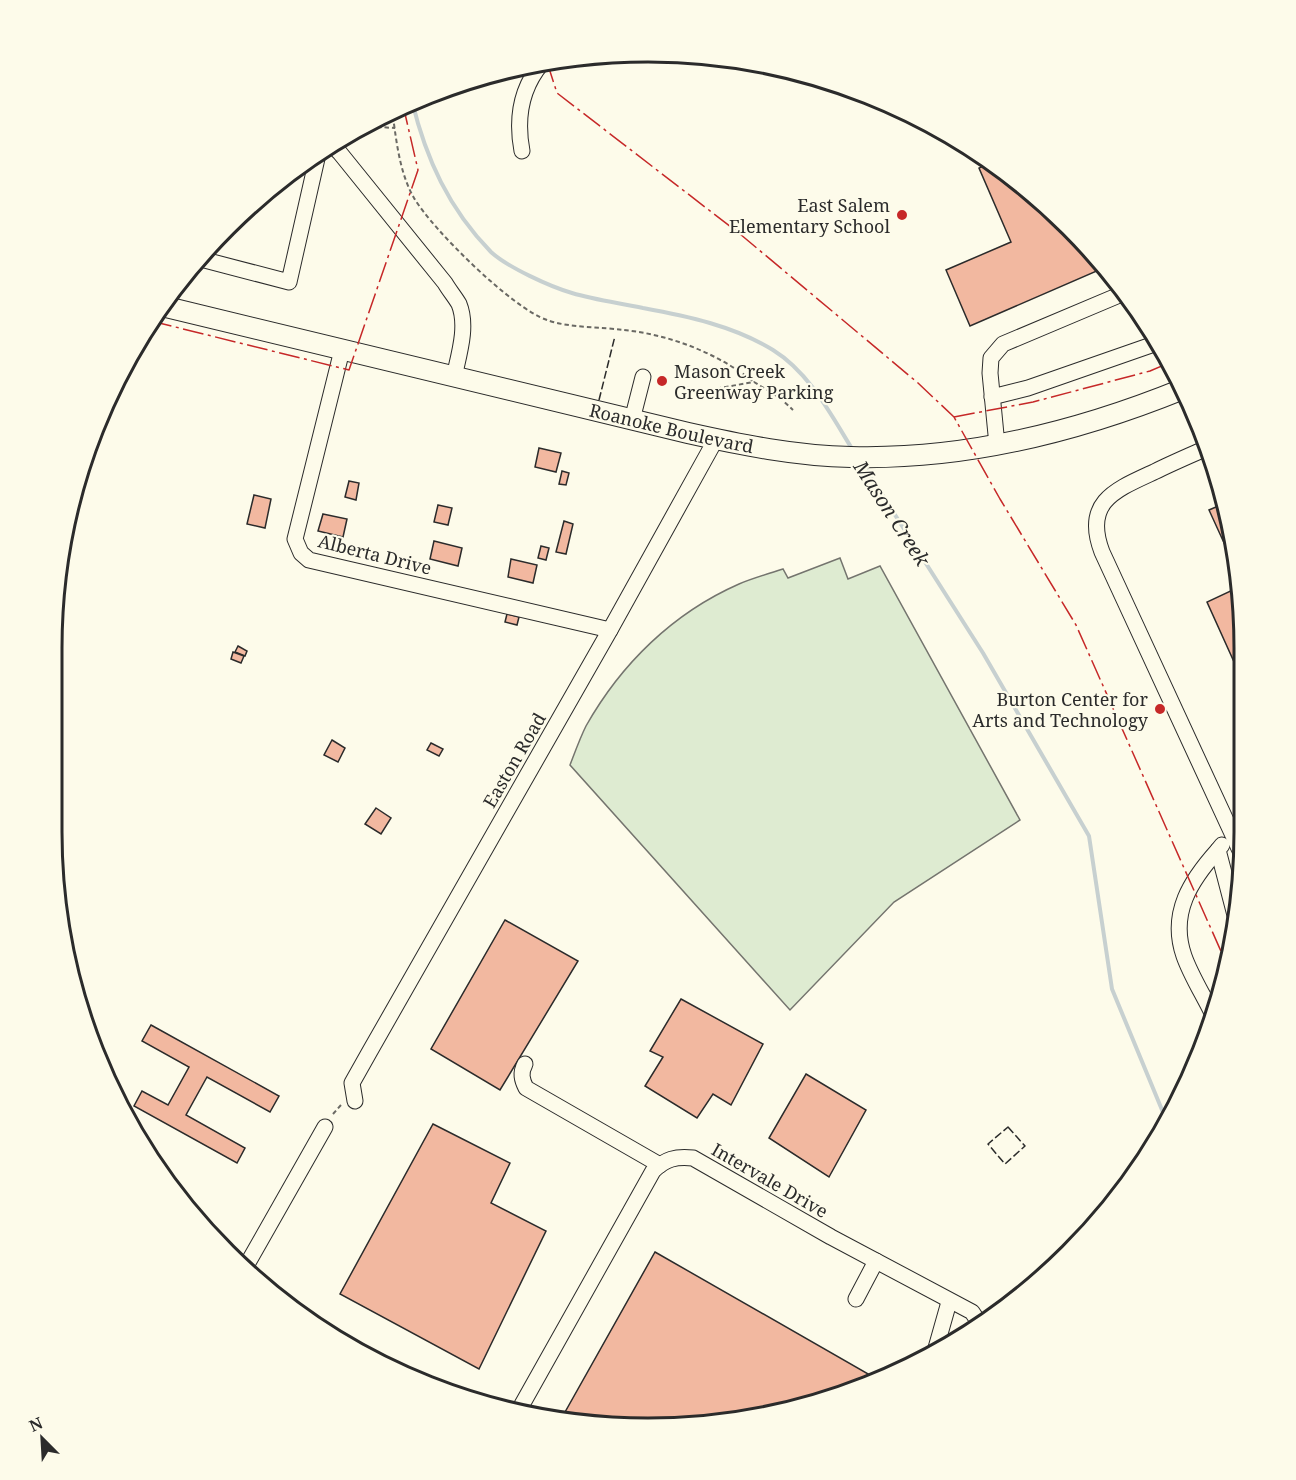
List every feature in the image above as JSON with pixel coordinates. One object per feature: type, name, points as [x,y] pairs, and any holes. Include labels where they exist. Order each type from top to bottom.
[{"type":"main road","name":"Roanoke Boulevard","points":[[170,308],[716,439],[769,450],[850,457],[950,452],[998,445],[1103,419],[1175,392]]},
{"type":"street","points":[[522,151],[519,122],[521,104],[527,87],[536,73]]},
{"type":"street","points":[[338,151],[438,274],[459,304],[463,322],[461,345],[454,376]]},
{"type":"street","points":[[207,261],[289,282],[316,165]]},
{"type":"street","points":[[998,445],[990,373],[991,358],[1003,344],[1117,296]]},
{"type":"street","points":[[992,397],[1028,388],[1150,345]]},
{"type":"street","name":"Alberta Drive","points":[[342,350],[295,538],[301,553],[309,560],[610,630]]},
{"type":"street","points":[[632,420],[643,377]]},
{"type":"street","name":"Easton Road","points":[[354,1101],[352,1083],[356,1075],[610,630],[716,439]]},
{"type":"street","points":[[1200,451],[1118,488],[1102,505],[1096,525],[1102,552],[1234,838]]},
{"type":"street","points":[[1208,1005],[1184,956],[1180,936],[1180,918],[1190,886],[1199,871],[1232,834]]},
{"type":"street","points":[[1218,850],[1230,899]]},
{"type":"street","points":[[522,1404],[653,1171],[660,1164],[526,1088],[522,1081],[525,1064]]},
{"type":"street","points":[[249,1262],[325,1127]]},
{"type":"street","name":"Intervale Drive","points":[[660,1164],[673,1158],[693,1158],[876,1262],[972,1312],[976,1318]]},
{"type":"street","points":[[856,1299],[876,1262]]},
{"type":"street","points":[[938,1342],[949,1302]]},
{"type":"path","points":[[393,120],[404,175],[417,204],[436,228],[510,298],[546,320],[627,330],[685,344],[719,359],[780,398],[793,410]]},
{"type":"path","points":[[379,127],[394,128]]},
{"type":"path","points":[[680,386],[702,391],[754,382]]},
{"type":"path","points":[[325,1127],[340,1106],[354,1101]]},
{"type":"green space","points":[[840,558],[848,579],[880,566],[1020,820],[894,902],[790,1010],[570,765],[586,726],[615,682],[632,661],[671,625],[715,596],[744,582],[783,569],[788,578]]},
{"type":"building","points":[[983,166],[1035,207],[1063,233],[1097,271],[970,326],[946,270],[1011,242],[979,168]]},
{"type":"building","points":[[539,448],[561,453],[556,472],[535,467]]},
{"type":"building","points":[[562,471],[569,473],[566,485],[559,484]]},
{"type":"building","points":[[349,481],[359,483],[356,500],[345,497]]},
{"type":"building","points":[[254,495],[271,499],[265,528],[247,524]]},
{"type":"building","points":[[438,505],[452,508],[448,525],[434,522]]},
{"type":"building","points":[[1217,506],[1225,544],[1209,510]]},
{"type":"building","points":[[323,514],[347,519],[343,537],[318,531]]},
{"type":"building","points":[[564,521],[573,524],[566,554],[556,552]]},
{"type":"building","points":[[434,541],[462,548],[458,566],[430,559]]},
{"type":"building","points":[[541,546],[549,548],[546,560],[538,558]]},
{"type":"building","points":[[511,559],[537,565],[533,583],[508,577]]},
{"type":"building","points":[[1231,591],[1234,662],[1207,602]]},
{"type":"building","points":[[507,614],[519,617],[517,625],[505,622]]},
{"type":"building","points":[[238,646],[247,651],[245,656],[235,652]]},
{"type":"building","points":[[233,652],[244,656],[241,663],[231,659]]},
{"type":"building","points":[[332,740],[345,748],[338,762],[324,755]]},
{"type":"building","points":[[431,743],[443,749],[439,756],[427,750]]},
{"type":"building","points":[[376,808],[391,818],[381,834],[365,824]]},
{"type":"building","points":[[505,920],[578,961],[500,1090],[431,1049]]},
{"type":"building","points":[[681,999],[763,1044],[731,1105],[713,1094],[697,1118],[645,1086],[663,1057],[650,1051]]},
{"type":"building","points":[[151,1025],[279,1096],[270,1112],[207,1077],[186,1115],[245,1148],[237,1163],[134,1106],[142,1091],[168,1105],[189,1067],[142,1041]]},
{"type":"building","points":[[806,1074],[866,1110],[829,1177],[769,1138]]},
{"type":"building","points":[[433,1124],[510,1163],[491,1203],[546,1231],[479,1369],[340,1294]]},
{"type":"building","points":[[655,1252],[870,1375],[800,1399],[725,1413],[648,1418],[565,1412]]},
{"type":"waterway","name":"Mason Creek","points":[[415,110],[432,163],[451,201],[476,236],[498,258],[530,276],[572,293],[693,318],[742,334],[773,350],[786,359],[809,383],[854,452]]},
{"type":"waterway","name":"Mason Creek","points":[[862,463],[983,653],[1089,836],[1112,989],[1163,1112]]},
{"type":"fence","points":[[599,400],[615,336]]},
{"type":"fence","points":[[1008,1127],[1025,1146],[1005,1164],[988,1144],[1008,1127]]},
{"type":"power","points":[[550,70],[557,93],[740,234],[918,383],[954,417],[1000,499],[1076,625],[1222,953]]},
{"type":"power","points":[[159,323],[349,370],[418,170],[405,115]]},
{"type":"power","points":[[954,417],[1033,402],[1162,366]]},
{"type":"place","name":"East Salem Elementary School","points":[[902,215]]},
{"type":"place","name":"Mason Creek Greenway Parking","points":[[662,381]]},
{"type":"place","name":"Burton Center for Arts and Technology","points":[[1160,709]]}]
